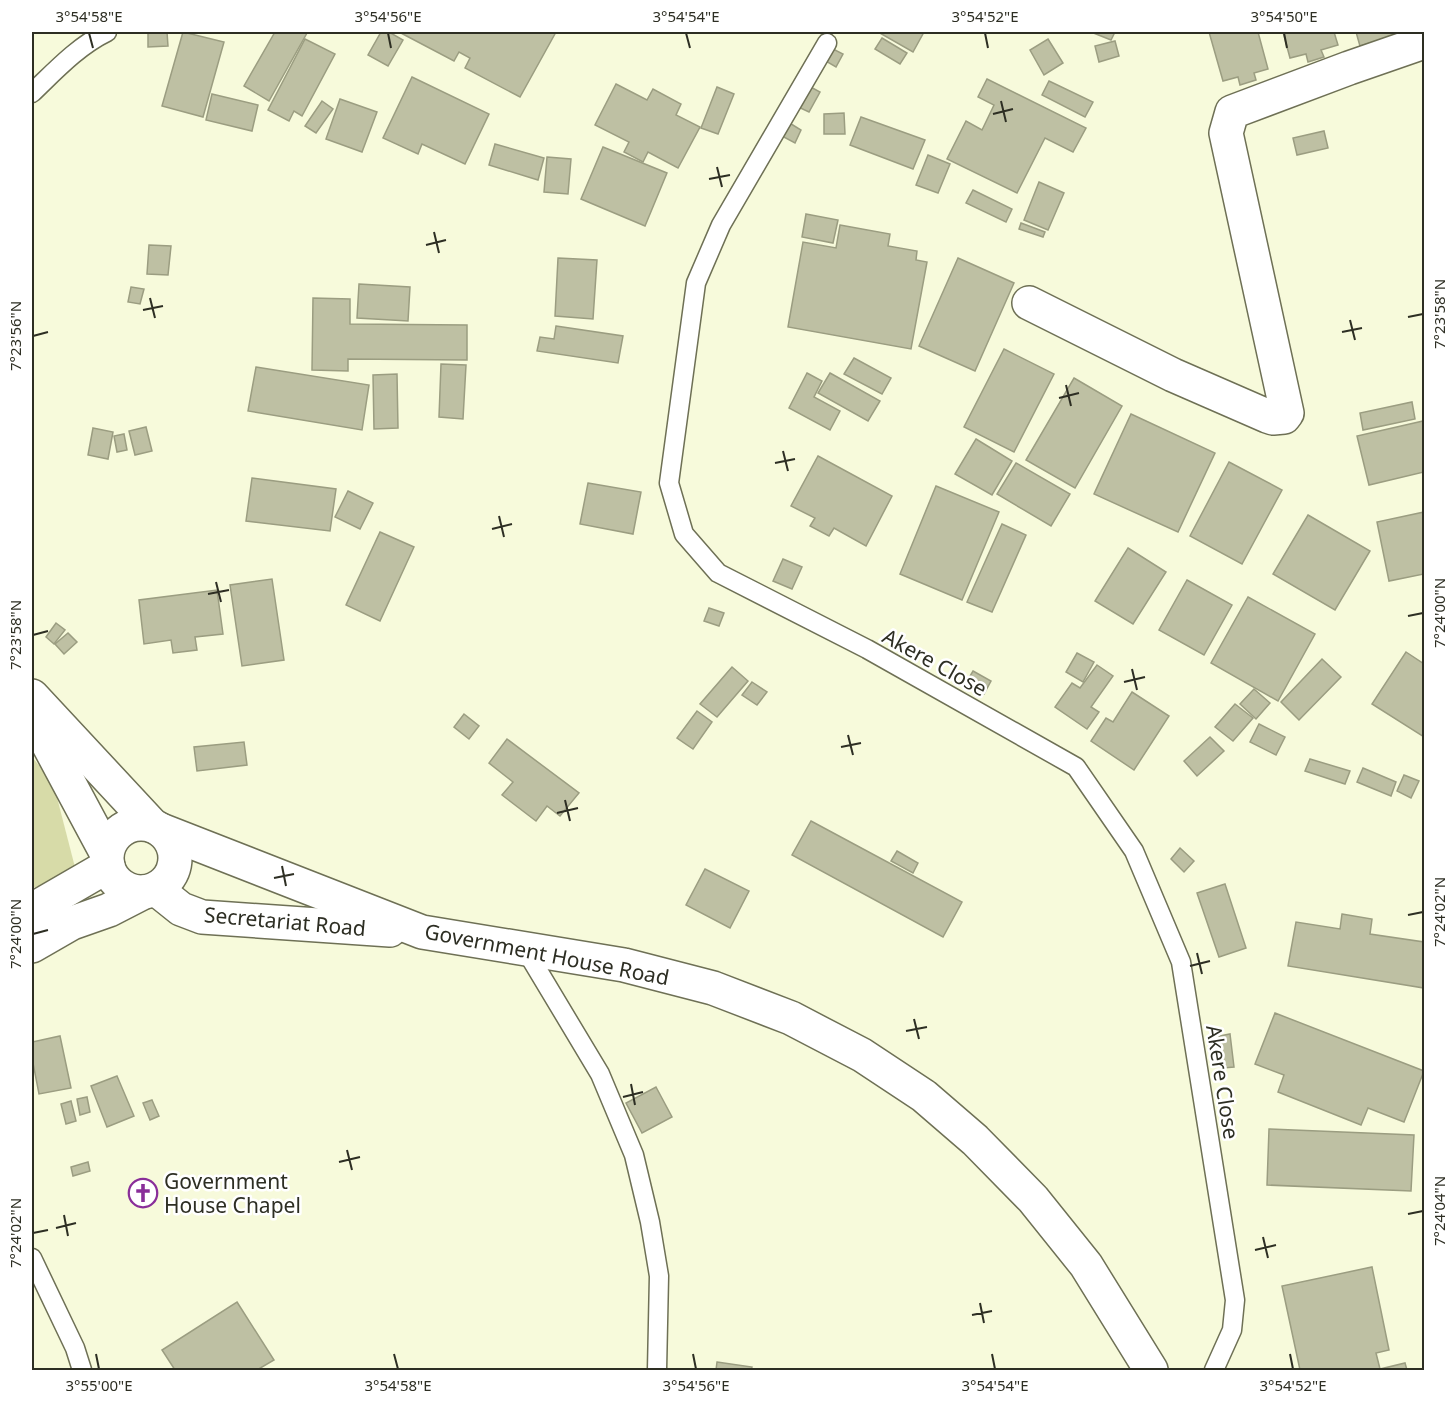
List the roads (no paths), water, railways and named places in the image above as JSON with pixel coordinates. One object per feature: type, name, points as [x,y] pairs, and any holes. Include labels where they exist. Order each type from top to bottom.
[{"type":"street","points":[[1029,303],[1173,375],[1267,416],[1284,417],[1287,413],[1226,133],[1232,112],[1425,42]]},
{"type":"street","points":[[32,696],[157,828],[169,837],[176,856],[175,866],[164,883],[109,910],[72,923],[32,946]]},
{"type":"street","points":[[32,714],[108,860],[113,877],[132,891],[150,890]]},
{"type":"street","points":[[32,910],[108,860],[110,844],[123,830],[132,825],[142,824],[157,828]]},
{"type":"street","name":"Government House Road","points":[[157,828],[422,932],[624,965],[713,988],[791,1018],[862,1055],[924,1096],[975,1140],[1033,1199],[1086,1265],[1151,1371]]},
{"type":"street","name":"Secretariat Road","points":[[150,890],[181,909],[202,917],[422,932]]},
{"type":"lane","points":[[32,93],[75,53],[107,32]]},
{"type":"lane","name":"Akere Close","points":[[827,43],[720,225],[696,283],[669,483],[684,534],[718,573],[867,649],[1076,767],[1134,851],[1181,962],[1235,1300],[1232,1330],[1214,1371]]},
{"type":"lane","points":[[525,949],[600,1074],[634,1155],[650,1222],[659,1276],[657,1371]]},
{"type":"lane","points":[[32,1258],[75,1348],[82,1371]]},
{"type":"place","name":"Government House Chapel","points":[[143,1193]]}]
